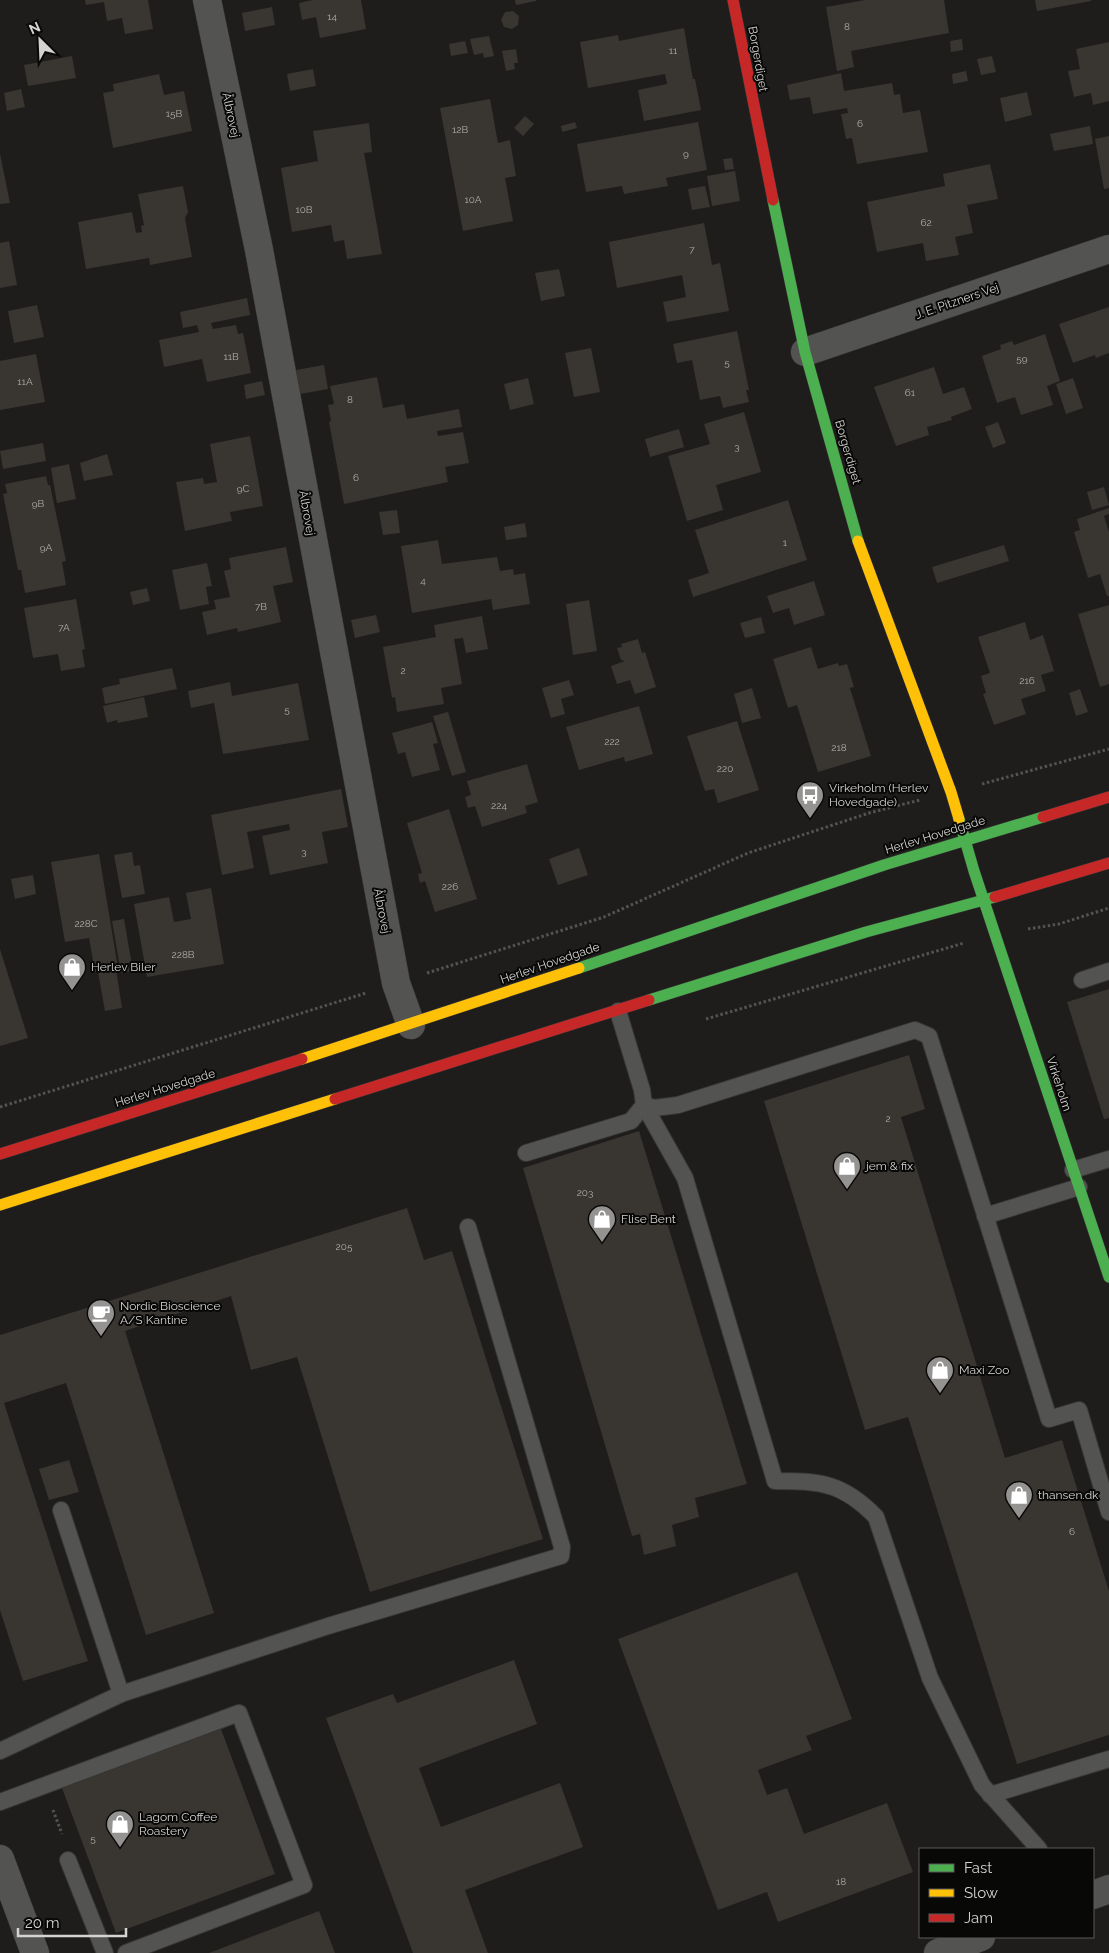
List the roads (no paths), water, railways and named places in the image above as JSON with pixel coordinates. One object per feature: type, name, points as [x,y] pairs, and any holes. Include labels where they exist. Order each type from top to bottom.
[{"type":"main road","name":"Borgerdiget","points":[[733,0],[752,102],[805,352],[864,561],[951,792],[984,899]]},
{"type":"main road","name":"Herlev Hovedgade","points":[[0,1154],[411,1025],[965,840],[1109,797]]},
{"type":"main road","points":[[0,1205],[885,926],[1057,880],[1109,863]]},
{"type":"main road","name":"Virkeholm","points":[[984,899],[1073,1170],[1106,1256],[1109,1277]]},
{"type":"street","name":"Ålbrovej","points":[[207,0],[259,250],[396,983],[411,1025]]},
{"type":"street","name":"J. E. Pitzners Vej","points":[[805,352],[1109,249]]},
{"type":"street","points":[[0,1859],[35,1953]]},
{"type":"street","points":[[1094,1895],[1109,1889]]},
{"type":"street","points":[[938,1953],[978,1938]]},
{"type":"lane","points":[[1082,980],[1109,971]]},
{"type":"lane","points":[[618,1010],[642,1090],[644,1105],[685,1178],[775,1481],[806,1481],[840,1488],[860,1501],[876,1517],[930,1678],[982,1786],[1038,1848]]},
{"type":"lane","points":[[644,1105],[654,1108],[678,1105],[916,1030],[929,1036],[1048,1419],[1079,1410],[1109,1512]]},
{"type":"lane","points":[[526,1153],[631,1121],[644,1105]]},
{"type":"lane","points":[[1073,1170],[1109,1159]]},
{"type":"lane","points":[[985,1216],[1079,1187]]},
{"type":"lane","points":[[0,1751],[121,1694],[328,1626],[560,1556],[562,1547],[468,1227]]},
{"type":"lane","points":[[61,1510],[121,1694]]},
{"type":"lane","points":[[0,1802],[239,1713],[304,1885],[126,1953]]},
{"type":"lane","points":[[990,1795],[1109,1759]]},
{"type":"lane","points":[[68,1860],[105,1953]]},
{"type":"place","name":"Virkeholm (Herlev Hovedgade)","points":[[810,819]]},
{"type":"place","name":"Herlev Biler","points":[[72,991]]},
{"type":"place","name":"jem & fix","points":[[847,1190]]},
{"type":"place","name":"Flise Bent","points":[[602,1243]]},
{"type":"place","name":"Nordic Bioscience A/S Kantine","points":[[101,1337]]},
{"type":"place","name":"Maxi Zoo","points":[[940,1394]]},
{"type":"place","name":"thansen.dk","points":[[1019,1519]]},
{"type":"place","name":"Lagom Coffee Roastery","points":[[120,1848]]}]
